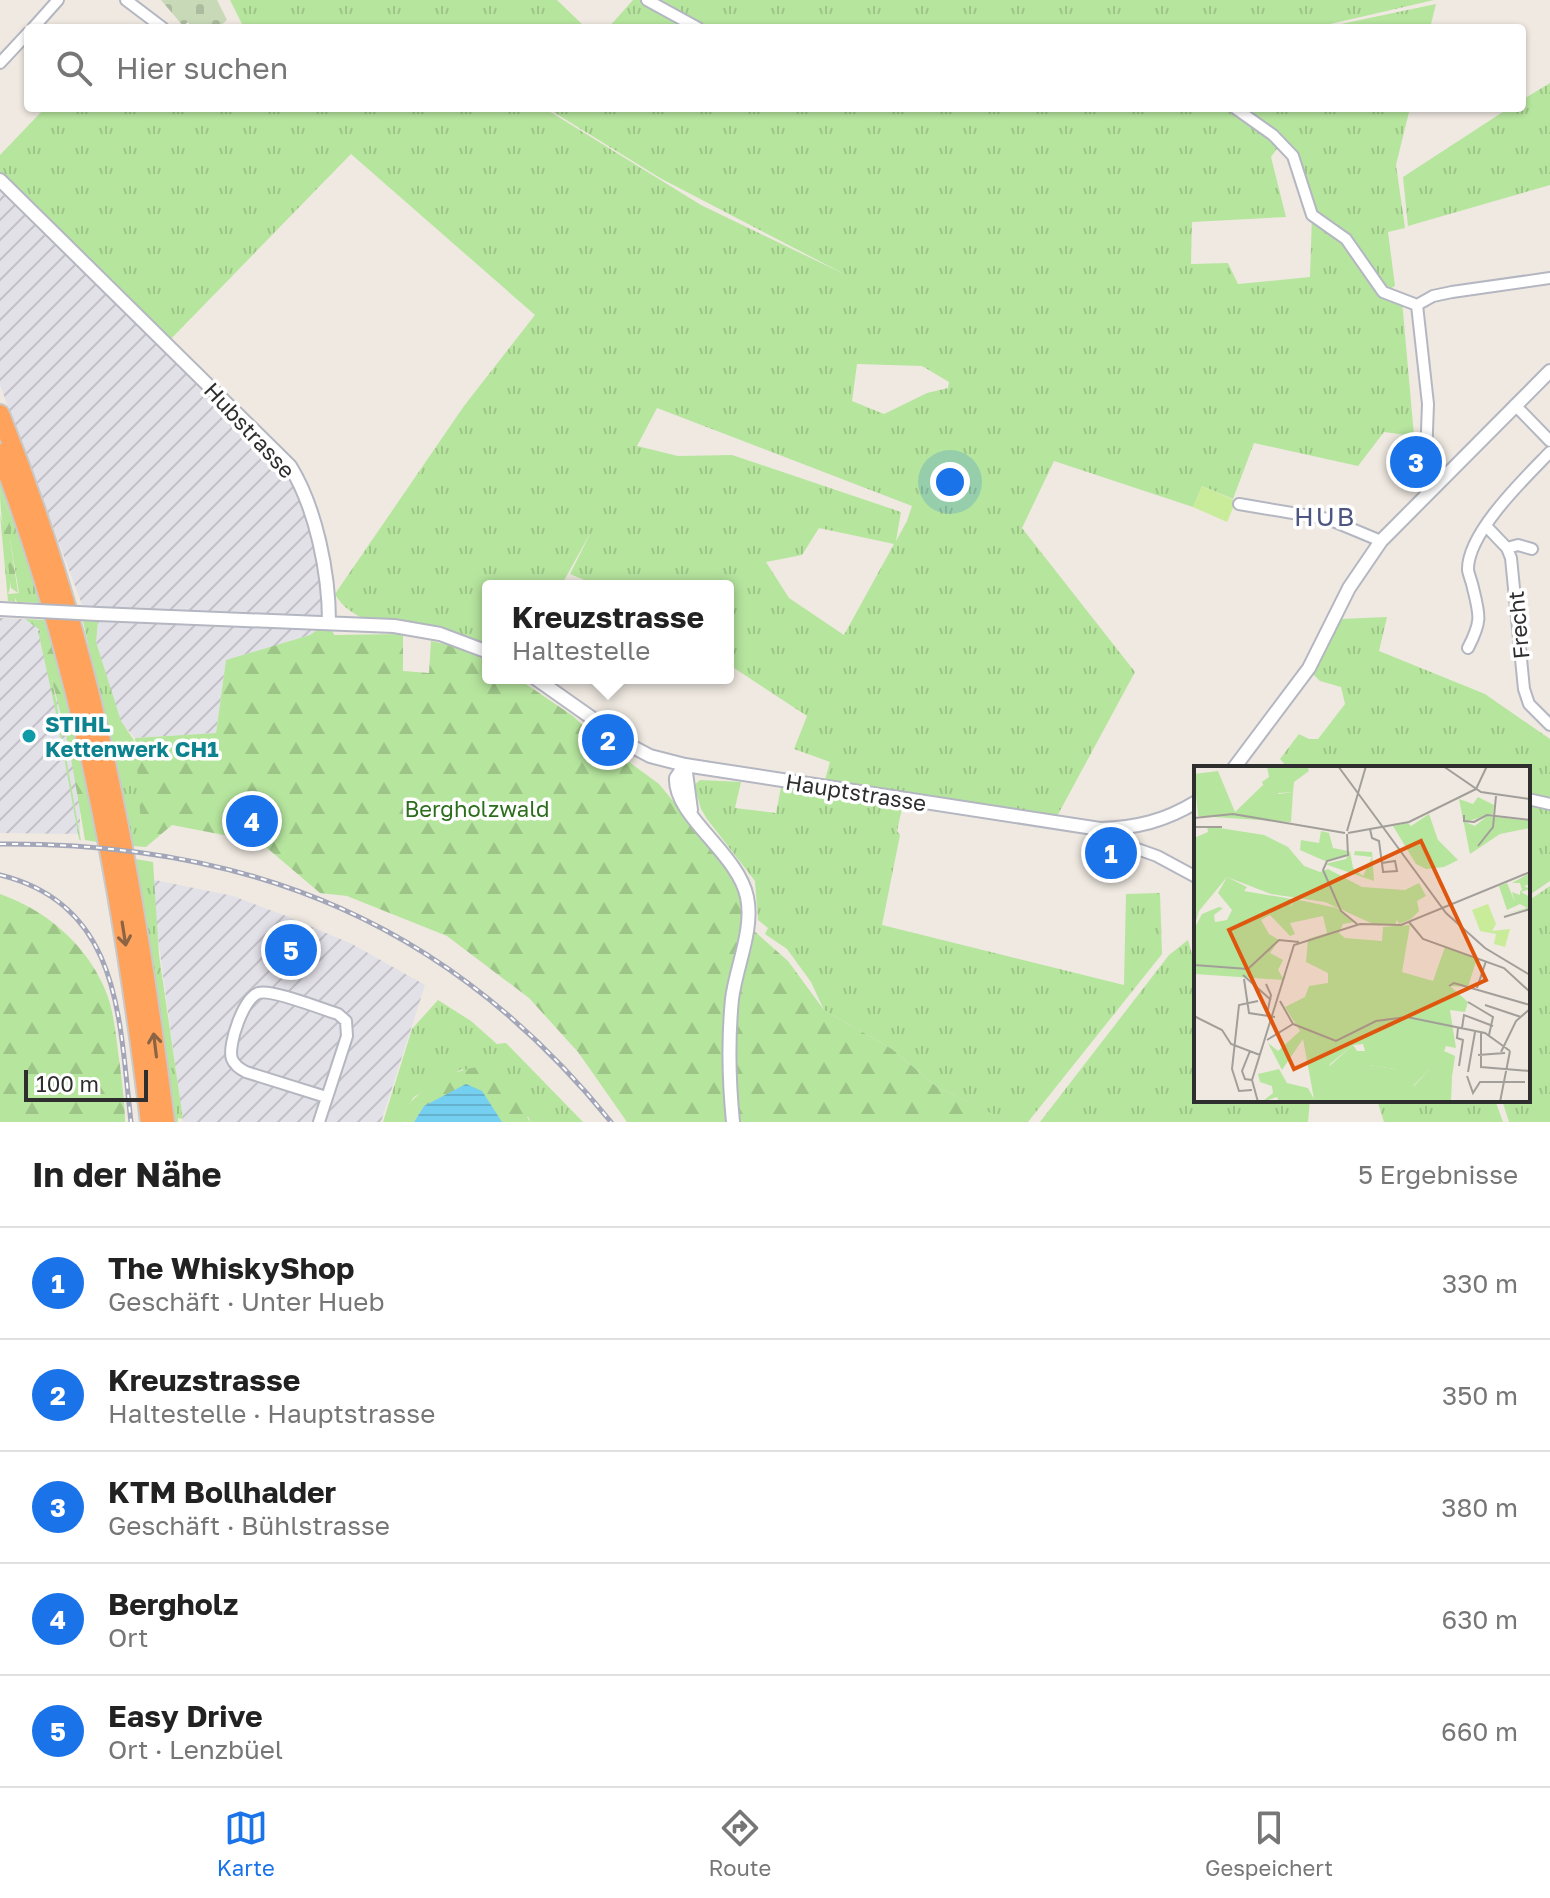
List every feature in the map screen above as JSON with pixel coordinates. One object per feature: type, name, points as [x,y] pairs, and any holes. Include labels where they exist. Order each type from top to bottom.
[{"type":"highway","points":[[0,414],[55,567],[99,723],[138,924],[165,1122]]},
{"type":"highway","points":[[0,453],[52,603],[96,772],[124,930],[150,1122]]},
{"type":"street","points":[[37,24],[58,0]]},
{"type":"street","points":[[126,0],[158,24]]},
{"type":"street","points":[[647,0],[691,24]]},
{"type":"street","points":[[0,63],[24,37]]},
{"type":"street","points":[[1241,112],[1273,135],[1293,156],[1312,215],[1346,239],[1383,292],[1417,305],[1443,294],[1550,278]]},
{"type":"street","name":"Hubstrasse","points":[[0,180],[290,466],[314,516],[329,622]]},
{"type":"street","points":[[1417,305],[1428,404],[1425,484],[1429,490]]},
{"type":"street","points":[[1236,766],[1309,668],[1356,575],[1381,541],[1550,371]]},
{"type":"street","points":[[1515,405],[1550,441]]},
{"type":"street","points":[[1468,648],[1480,623],[1468,574],[1469,562],[1486,526],[1505,499],[1550,452]]},
{"type":"street","points":[[1239,504],[1328,519],[1381,541]]},
{"type":"street","points":[[1486,526],[1507,548],[1518,545],[1532,549]]},
{"type":"street","name":"Frecht","points":[[1507,548],[1513,567],[1524,689],[1529,704],[1550,725]]},
{"type":"street","points":[[0,609],[381,624],[458,640],[482,650]]},
{"type":"street","name":"Hauptstrasse","points":[[544,684],[633,747],[650,756],[685,765],[1082,828],[1121,829],[1162,820],[1194,803]]},
{"type":"street","points":[[685,765],[692,813],[736,869],[748,904],[747,927],[731,1016],[733,1122]]},
{"type":"street","points":[[1530,799],[1550,804]]},
{"type":"street","points":[[1121,829],[1126,845],[1157,856],[1194,876]]},
{"type":"street","points":[[319,1122],[347,1032],[343,1018],[270,993],[258,993],[251,997],[232,1046],[235,1065],[246,1072],[326,1097]]},
{"type":"shaded area","points":[[0,180],[272,447],[308,498],[329,622],[310,635],[226,660],[216,733],[135,738],[118,719],[96,642],[0,385]]},
{"type":"shaded area","name":"STIHL Kettenwerk CH1","points":[[0,618],[42,620],[80,801],[80,834],[0,833]]},
{"type":"shaded area","points":[[150,879],[233,896],[286,916],[352,944],[425,985],[381,1122],[183,1122]]},
{"type":"green space","points":[[161,0],[217,0],[227,20],[222,24],[181,24]]},
{"type":"green space","points":[[230,0],[557,0],[582,24],[242,24]]},
{"type":"green space","points":[[633,0],[1434,0],[1330,24],[612,24]]},
{"type":"green space","points":[[1436,4],[1431,24],[1341,24]]},
{"type":"green space","points":[[1550,83],[1550,185],[1408,226],[1403,177],[1503,112],[1526,112],[1526,98]]},
{"type":"green space","points":[[41,112],[550,112],[701,205],[846,275],[660,178],[553,112],[1409,112],[1396,165],[1405,228],[1388,232],[1395,286],[1384,292],[1402,300],[1414,436],[1384,432],[1358,466],[1254,443],[1233,499],[1202,486],[1193,507],[1054,461],[1022,528],[1135,672],[1055,820],[823,787],[830,762],[794,749],[807,716],[734,668],[734,580],[584,580],[570,574],[592,530],[564,580],[482,580],[482,649],[377,625],[345,607],[335,594],[464,406],[535,315],[351,154],[166,344],[0,180],[0,155]],"holes":[[[1281,143],[1302,185],[1312,215],[1310,277],[1238,284],[1228,263],[1191,264],[1192,222],[1286,217],[1271,157]],[[857,364],[922,366],[949,382],[948,388],[927,393],[884,414],[852,401]],[[657,408],[912,506],[907,521],[896,541],[901,512],[732,455],[678,456],[637,446]],[[819,528],[894,544],[844,635],[789,598],[766,562],[802,555]]]},
{"type":"green space","points":[[0,476],[42,603],[17,602],[15,598],[15,602],[8,601],[0,514],[10,566],[8,594],[19,593],[10,539],[10,516],[0,489]]},
{"type":"green space","points":[[1202,486],[1236,501],[1227,522],[1193,507]]},
{"type":"green space","points":[[0,489],[10,516],[18,593],[11,588]]},
{"type":"green space","points":[[1387,617],[1379,651],[1485,694],[1550,739],[1550,801],[1530,793],[1530,766],[1286,766],[1280,759],[1299,734],[1318,739],[1345,704],[1341,687],[1320,681],[1313,674],[1340,619]]},
{"type":"green space","points":[[25,619],[44,620],[53,643],[93,808],[97,842],[85,840],[70,752],[40,630]]},
{"type":"green space","points":[[83,621],[98,621],[96,642],[121,721],[135,742],[146,847],[133,846]]},
{"type":"green space","name":"Bergholzwald","points":[[329,622],[334,635],[403,634],[403,671],[429,673],[431,641],[453,646],[482,658],[482,684],[526,684],[573,716],[595,737],[659,784],[728,868],[742,896],[743,921],[788,961],[824,1010],[892,1049],[937,1087],[1009,1122],[627,1122],[578,1052],[529,998],[447,936],[347,896],[320,893],[260,842],[172,825],[146,847],[141,826],[135,738],[216,733],[226,660],[310,635]]},
{"type":"green space","points":[[38,631],[50,667],[81,841]]},
{"type":"green space","points":[[700,780],[741,782],[735,808],[776,813],[781,787],[903,804],[882,925],[1124,985],[1126,894],[1160,893],[1162,954],[1028,1122],[1008,1122],[937,1087],[892,1049],[824,1010],[811,982],[787,949],[765,934],[768,928],[758,920],[755,881],[701,809],[694,785]]},
{"type":"green space","points":[[1530,804],[1550,809],[1550,881],[1530,895]]},
{"type":"green space","points":[[135,859],[153,862],[159,955],[183,1119],[178,1118],[178,1122],[172,1122]]},
{"type":"green space","points":[[1550,886],[1550,1122],[1509,1122],[1503,1102],[1530,1102],[1530,900]]},
{"type":"green space","points":[[0,894],[32,909],[61,930],[96,971],[113,1016],[125,1122],[0,1122]]},
{"type":"green space","points":[[1188,940],[1194,961],[1194,1102],[1310,1102],[1308,1122],[1040,1122],[1169,955]]},
{"type":"green space","points":[[438,1000],[471,1021],[497,1044],[506,1043],[583,1122],[530,1122],[529,1118],[462,1069],[414,1097],[397,1122],[383,1122],[412,1029]]},
{"type":"green space","points":[[479,1067],[489,1068],[515,1096],[530,1122],[502,1122],[424,1106],[414,1122],[397,1122],[411,1102],[432,1085],[455,1073]]},
{"type":"green space","points":[[1378,1102],[1496,1102],[1503,1122],[1384,1122]]},
{"type":"water","points":[[466,1084],[482,1091],[502,1122],[414,1122],[424,1106]]},
{"type":"railway","points":[[0,844],[92,847],[179,859],[262,879],[340,908],[414,946],[483,995],[549,1053],[611,1122]]},
{"type":"railway","points":[[0,875],[40,890],[70,912],[92,939],[107,972],[116,1007],[131,1122]]},
{"type":"place","name":"KTM Bollhalder","points":[[1416,462]]},
{"type":"place","name":"STIHL Kettenwerk CH1","points":[[29,736]]},
{"type":"place","name":"Kreuzstrasse","points":[[608,740]]},
{"type":"place","name":"Bergholz","points":[[252,821]]},
{"type":"place","name":"The WhiskyShop","points":[[1111,853]]},
{"type":"place","name":"Easy Drive","points":[[291,950]]},
{"type":"district","name":"HUB","points":[[1325,516]]}]
